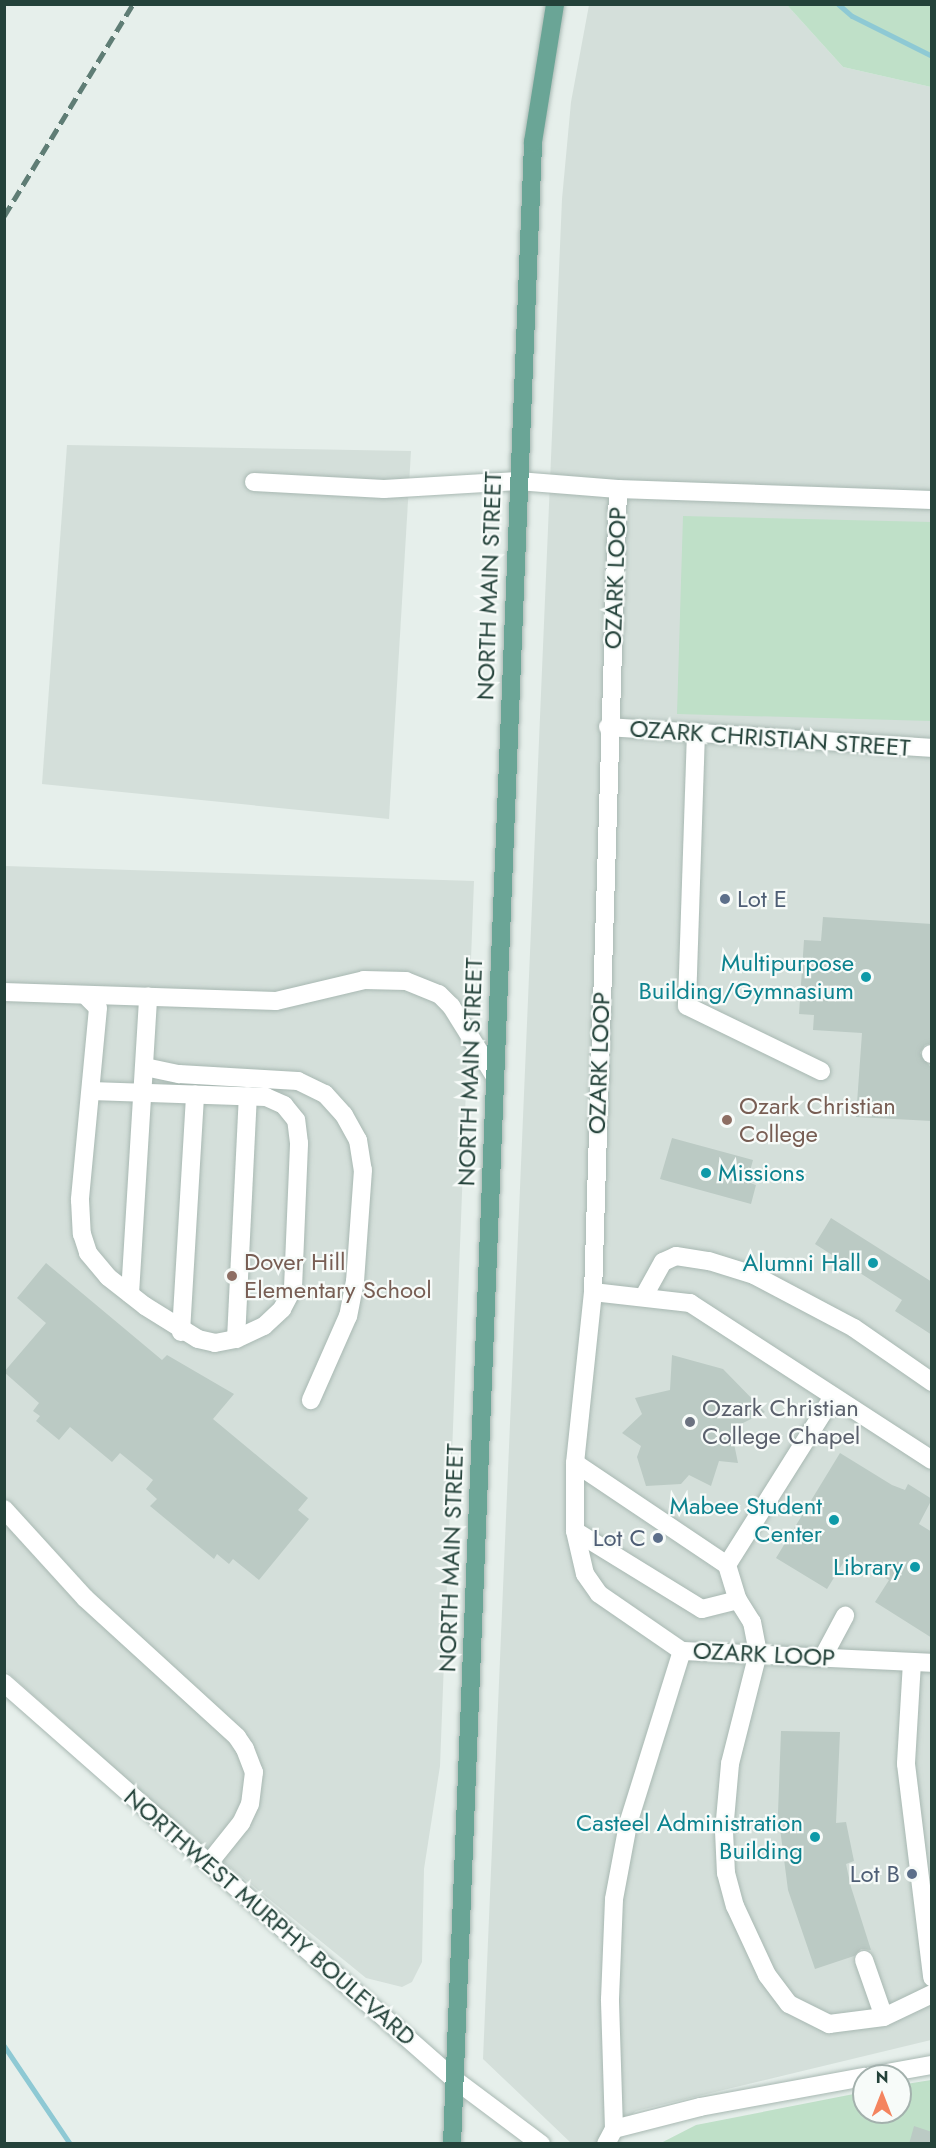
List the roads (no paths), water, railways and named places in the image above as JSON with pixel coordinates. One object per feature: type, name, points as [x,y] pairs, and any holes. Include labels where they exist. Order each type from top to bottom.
[{"type":"main road","name":"NORTH MAIN STREET","points":[[452,2144],[532,142],[555,4]]},
{"type":"street","points":[[254,482],[384,489],[518,481],[618,489]]},
{"type":"street","name":"OZARK LOOP","points":[[932,500],[618,489],[608,727],[593,1292],[575,1463],[575,1531],[585,1574],[599,1594],[682,1651],[932,1663]]},
{"type":"street","name":"OZARK CHRISTIAN STREET","points":[[608,727],[932,748]]},
{"type":"street","points":[[696,732],[687,1006],[821,1071]]},
{"type":"street","points":[[4,992],[276,1001],[364,980],[406,981],[438,994],[451,1006],[494,1075]]},
{"type":"street","points":[[85,995],[98,1008],[80,1200],[82,1234],[88,1253],[108,1277],[182,1332],[215,1343],[236,1339],[264,1326],[282,1309],[293,1288],[296,1120],[284,1105],[266,1097],[92,1091]]},
{"type":"street","points":[[130,1294],[148,997]]},
{"type":"street","points":[[145,1067],[179,1074],[298,1081],[325,1094],[345,1115],[358,1140],[363,1170],[355,1281],[348,1316],[311,1400]]},
{"type":"street","points":[[182,1332],[195,1094]]},
{"type":"street","points":[[236,1339],[248,1096]]},
{"type":"street","points":[[644,1296],[663,1262],[676,1256],[709,1262],[754,1275],[854,1328],[932,1382]]},
{"type":"street","points":[[593,1292],[690,1303],[932,1460]]},
{"type":"street","points":[[727,1565],[833,1397]]},
{"type":"street","points":[[575,1463],[727,1565],[738,1600],[752,1622],[758,1653],[724,1794],[726,1873],[735,1906],[751,1948],[789,2004],[829,2024],[884,2017],[932,1994]]},
{"type":"street","points":[[4,1509],[85,1598],[237,1737],[244,1749],[254,1772],[250,1804],[241,1823],[208,1863]]},
{"type":"street","points":[[575,1531],[702,1609],[738,1600]]},
{"type":"street","points":[[823,1657],[845,1616]]},
{"type":"street","points":[[682,1651],[628,1824],[614,1899],[610,1999],[610,2136],[700,2107],[852,2079]]},
{"type":"street","points":[[912,1662],[908,1787],[932,1977]]},
{"type":"street","name":"NORTHWEST MURPHY BOULEVARD","points":[[4,1683],[454,2079],[541,2144]]},
{"type":"street","points":[[864,1960],[884,2017]]},
{"type":"street","points":[[912,2069],[932,2065]]},
{"type":"waterway","points":[[838,4],[852,16],[932,56]]},
{"type":"waterway","points":[[4,2046],[70,2144]]},
{"type":"railway","points":[[4,216],[133,4]]},
{"type":"place","name":"Lot E","points":[[725,899]]},
{"type":"place","name":"Multipurpose Building/Gymnasium","points":[[866,977]]},
{"type":"place","name":"Ozark Christian College","points":[[727,1120]]},
{"type":"place","name":"Missions","points":[[706,1173]]},
{"type":"place","name":"Alumni Hall","points":[[873,1263]]},
{"type":"place","name":"Dover Hill Elementary School","points":[[232,1276]]},
{"type":"place","name":"Ozark Christian College Chapel","points":[[690,1422]]},
{"type":"place","name":"Mabee Student Center","points":[[834,1520]]},
{"type":"place","name":"Lot C","points":[[658,1538]]},
{"type":"place","name":"Library","points":[[915,1567]]},
{"type":"place","name":"Casteel Administration Building","points":[[815,1837]]},
{"type":"place","name":"Lot B","points":[[912,1874]]}]
